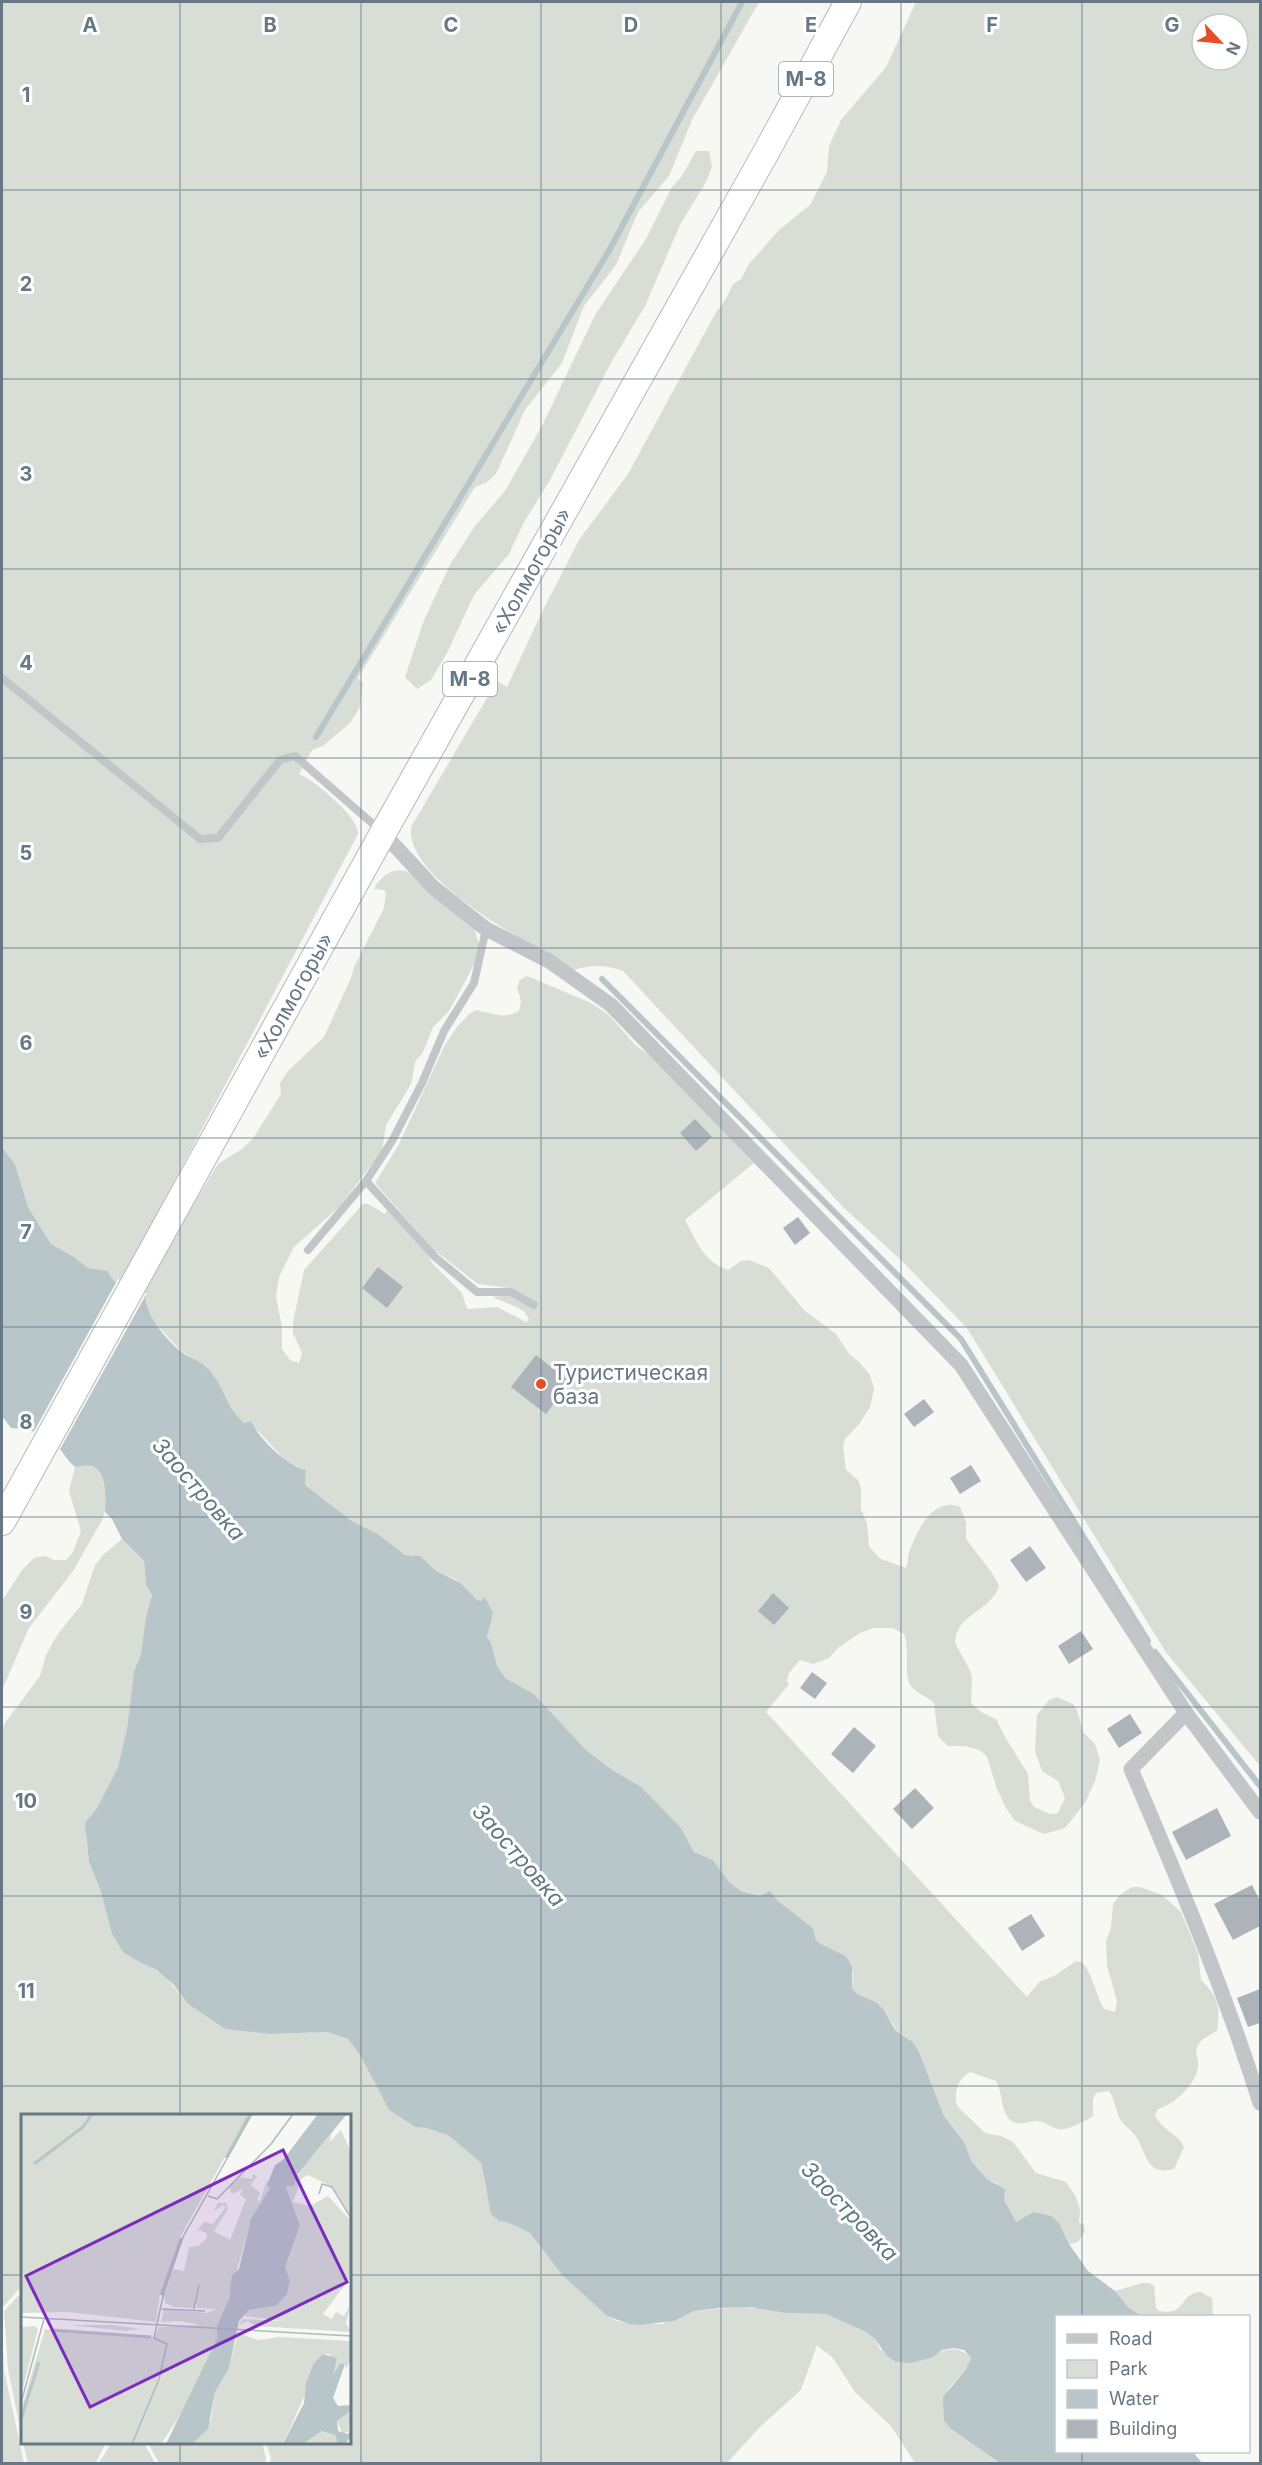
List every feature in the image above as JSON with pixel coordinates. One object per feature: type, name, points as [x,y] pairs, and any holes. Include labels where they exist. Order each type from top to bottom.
[{"type":"highway","name":"«Холмогоры»","points":[[2,1522],[383,833],[759,166],[848,2]]},
{"type":"street","points":[[383,833],[434,888],[486,929],[549,961],[611,1005],[962,1365],[1186,1713],[1260,1812]]},
{"type":"street","points":[[1186,1713],[1131,1769],[1191,1910],[1245,2053],[1260,2103]]},
{"type":"lane","points":[[2,678],[200,839],[218,837],[280,760],[295,756],[383,833]]},
{"type":"lane","points":[[308,1250],[366,1181],[392,1142],[422,1083],[444,1031],[474,983],[486,929]]},
{"type":"lane","points":[[366,1181],[435,1257],[477,1292],[511,1292],[534,1305]]},
{"type":"green space","points":[[2,2],[759,2],[692,120],[669,176],[638,212],[616,265],[584,306],[562,363],[525,410],[496,474],[487,482],[475,487],[358,678],[363,684],[360,707],[350,723],[323,746],[312,750],[299,774],[325,791],[344,810],[357,827],[358,834],[158,1212],[159,1217],[181,1225],[218,1164],[242,1149],[254,1137],[281,1094],[280,1083],[288,1071],[324,1037],[354,967],[384,908],[386,893],[384,890],[374,889],[380,880],[397,871],[408,872],[474,927],[479,945],[476,960],[449,1011],[433,1027],[423,1052],[415,1062],[412,1081],[386,1125],[382,1151],[339,1207],[294,1247],[279,1277],[276,1296],[282,1328],[282,1349],[290,1360],[299,1363],[302,1353],[293,1333],[293,1322],[304,1270],[363,1204],[368,1204],[385,1214],[387,1210],[427,1253],[432,1263],[462,1293],[467,1309],[497,1307],[526,1322],[529,1319],[524,1311],[492,1297],[510,1295],[530,1307],[538,1308],[538,1304],[509,1288],[478,1284],[433,1249],[375,1183],[398,1146],[445,1045],[457,1027],[476,1010],[503,1015],[519,1011],[521,1001],[517,987],[520,980],[527,976],[591,1003],[610,1016],[636,1046],[656,1059],[755,1162],[685,1220],[701,1250],[719,1266],[728,1270],[741,1261],[749,1260],[769,1268],[804,1310],[836,1334],[850,1355],[870,1375],[874,1389],[870,1407],[860,1423],[845,1439],[843,1446],[846,1470],[858,1480],[861,1488],[861,1509],[867,1523],[869,1547],[881,1559],[906,1568],[913,1542],[928,1517],[942,1506],[960,1507],[966,1522],[966,1539],[999,1586],[989,1602],[967,1619],[957,1633],[955,1643],[972,1678],[971,1703],[981,1712],[996,1719],[1028,1774],[1030,1801],[1034,1807],[1050,1814],[1058,1813],[1065,1798],[1058,1781],[1042,1771],[1035,1751],[1037,1715],[1049,1700],[1057,1697],[1073,1704],[1083,1732],[1095,1744],[1100,1760],[1095,1781],[1085,1803],[1065,1828],[1044,1834],[1015,1821],[997,1789],[987,1757],[974,1748],[948,1746],[938,1736],[934,1703],[911,1686],[907,1675],[906,1640],[904,1634],[892,1628],[873,1628],[860,1633],[839,1647],[829,1658],[813,1664],[800,1660],[789,1673],[787,1681],[789,1684],[766,1712],[1027,1997],[1039,1982],[1056,1975],[1076,1961],[1082,1962],[1104,2009],[1115,2012],[1117,2001],[1107,1966],[1106,1941],[1111,1928],[1113,1904],[1120,1895],[1132,1887],[1140,1887],[1162,1895],[1181,1912],[1198,1953],[1201,1980],[1212,1992],[1217,2002],[1217,2031],[1204,2039],[1197,2047],[1198,2070],[1195,2077],[1185,2091],[1171,2103],[1158,2109],[1155,2115],[1184,2147],[1174,2169],[1158,2170],[1153,2167],[1135,2136],[1121,2121],[1109,2091],[1096,2093],[1093,2099],[1093,2116],[1074,2126],[1060,2129],[1040,2121],[1020,2123],[1010,2120],[996,2081],[970,2072],[958,2084],[956,2102],[958,2107],[985,2133],[1001,2136],[1013,2142],[1036,2173],[1066,2182],[1076,2197],[1080,2209],[1079,2222],[1084,2225],[1085,2231],[1078,2242],[1069,2244],[1059,2224],[1033,2212],[1016,2222],[1009,2213],[996,2183],[987,2179],[972,2162],[964,2142],[944,2116],[913,2042],[896,2030],[884,2010],[876,2002],[857,1994],[852,1988],[853,1974],[846,1956],[816,1940],[813,1928],[770,1892],[760,1896],[741,1891],[730,1883],[713,1860],[694,1852],[684,1834],[640,1786],[614,1771],[586,1750],[534,1694],[504,1678],[497,1666],[487,1637],[491,1618],[486,1598],[478,1600],[457,1580],[437,1572],[418,1557],[405,1555],[378,1534],[352,1521],[305,1485],[306,1470],[288,1463],[259,1432],[236,1416],[214,1375],[206,1366],[181,1351],[168,1337],[149,1316],[142,1296],[118,1283],[108,1271],[88,1268],[51,1244],[28,1207],[15,1164],[2,1147]]},
{"type":"green space","points":[[916,2],[1260,2],[1260,1766],[1165,1651],[967,1328],[901,1260],[844,1208],[623,971],[598,966],[573,970],[503,928],[449,889],[428,868],[415,848],[411,827],[497,681],[507,687],[579,540],[628,474],[733,284],[741,279],[749,264],[779,230],[810,205],[827,172],[829,146],[841,120],[886,67]]},
{"type":"green space","points":[[696,151],[709,151],[712,167],[706,182],[680,225],[645,306],[612,361],[509,554],[474,595],[447,653],[431,680],[417,689],[405,677],[424,620],[451,563],[475,526],[505,491],[543,424],[595,315],[646,239],[672,187],[682,176]]},
{"type":"green space","points":[[85,1464],[99,1470],[105,1478],[105,1512],[73,1571],[29,1628],[2,1690],[2,1601],[22,1570],[34,1558],[45,1556],[54,1560],[66,1560],[73,1552],[81,1531],[69,1491],[75,1467]]},
{"type":"green space","points":[[122,1539],[144,1561],[146,1585],[152,1597],[146,1616],[141,1654],[134,1671],[127,1728],[118,1767],[91,1815],[86,1835],[89,1862],[101,1892],[112,1934],[123,1951],[157,1970],[166,1977],[188,2004],[225,2029],[269,2034],[327,2032],[348,2039],[360,2055],[389,2110],[415,2127],[448,2135],[481,2163],[486,2192],[499,2221],[530,2233],[562,2275],[607,2316],[617,2321],[629,2324],[662,2324],[694,2311],[742,2307],[764,2308],[785,2313],[826,2314],[866,2332],[875,2339],[880,2349],[912,2363],[950,2349],[964,2352],[971,2358],[966,2369],[948,2389],[944,2421],[951,2429],[1000,2463],[915,2463],[891,2426],[855,2392],[833,2358],[817,2345],[801,2390],[760,2427],[727,2463],[270,2463],[271,2457],[266,2444],[351,2444],[351,2114],[21,2114],[21,2287],[2,2308],[2,1731],[5,1723],[40,1676],[46,1655],[58,1634],[82,1604],[95,1565]]},
{"type":"green space","points":[[1150,2283],[1154,2286],[1156,2308],[1159,2311],[1168,2312],[1179,2307],[1189,2296],[1201,2292],[1212,2298],[1213,2315],[1140,2315],[1129,2308],[1115,2291]]},
{"type":"green space","points":[[21,2293],[21,2434],[8,2369],[4,2311]]},
{"type":"green space","points":[[2,2329],[4,2370],[24,2463],[2,2463]]},
{"type":"green space","points":[[23,2444],[105,2444],[95,2464],[28,2463]]},
{"type":"green space","points":[[110,2444],[145,2444],[155,2463],[99,2463]]},
{"type":"green space","points":[[149,2444],[262,2444],[266,2458],[266,2463],[159,2463]]},
{"type":"water","name":"Заостровка","points":[[2,1147],[15,1164],[28,1207],[51,1244],[88,1268],[108,1271],[113,1280],[122,1286],[142,1296],[146,1295],[148,1311],[166,1337],[180,1351],[209,1370],[239,1418],[245,1423],[251,1421],[274,1451],[299,1468],[306,1470],[305,1485],[352,1521],[378,1534],[405,1555],[420,1556],[436,1571],[461,1583],[476,1599],[481,1601],[485,1597],[493,1613],[487,1637],[491,1643],[497,1666],[505,1678],[534,1694],[586,1750],[614,1771],[640,1786],[681,1828],[694,1852],[713,1860],[730,1883],[741,1891],[760,1896],[770,1891],[778,1901],[813,1928],[816,1940],[846,1956],[852,1967],[852,1988],[857,1994],[876,2002],[884,2010],[895,2030],[913,2042],[944,2116],[964,2142],[972,2162],[987,2179],[1005,2189],[1004,2200],[1016,2222],[1033,2212],[1051,2216],[1059,2223],[1069,2244],[1088,2271],[1115,2291],[1129,2308],[1140,2315],[1055,2315],[1055,2453],[1194,2453],[1202,2463],[1000,2463],[951,2429],[944,2421],[943,2397],[966,2369],[971,2358],[964,2350],[954,2348],[942,2350],[933,2357],[912,2363],[896,2362],[887,2356],[875,2339],[866,2332],[826,2314],[785,2313],[752,2307],[719,2308],[694,2311],[674,2321],[640,2325],[629,2324],[607,2316],[562,2275],[530,2233],[499,2221],[491,2214],[481,2163],[448,2135],[415,2127],[389,2110],[360,2055],[348,2039],[327,2032],[269,2034],[225,2029],[188,2004],[173,1984],[157,1970],[123,1952],[112,1934],[101,1892],[89,1862],[85,1823],[97,1808],[118,1767],[127,1728],[134,1671],[141,1654],[146,1616],[152,1596],[146,1585],[144,1561],[122,1539],[112,1519],[105,1512],[105,1485],[99,1471],[86,1465],[75,1467],[59,1448],[43,1435],[25,1429],[11,1428],[2,1416]]},
{"type":"pier","points":[[118,1279],[138,1292],[147,1293],[58,1453],[33,1433]]},
{"type":"building","points":[[695,1119],[712,1137],[696,1151],[680,1133]]},
{"type":"building","points":[[798,1217],[810,1233],[795,1245],[783,1228]]},
{"type":"building","points":[[378,1267],[403,1287],[387,1308],[362,1288]]},
{"type":"building","name":"Туристическая база","points":[[536,1355],[570,1382],[546,1414],[511,1387]]},
{"type":"building","points":[[924,1399],[934,1412],[914,1427],[904,1414]]},
{"type":"building","points":[[971,1465],[981,1481],[960,1494],[950,1478]]},
{"type":"building","points":[[1030,1546],[1046,1568],[1026,1582],[1010,1560]]},
{"type":"building","points":[[773,1593],[789,1608],[774,1625],[758,1611]]},
{"type":"building","points":[[1081,1631],[1093,1649],[1069,1664],[1058,1646]]},
{"type":"building","points":[[812,1672],[827,1683],[815,1699],[800,1688]]},
{"type":"building","points":[[1130,1714],[1142,1733],[1119,1748],[1107,1729]]},
{"type":"building","points":[[854,1727],[876,1746],[853,1773],[831,1754]]},
{"type":"building","points":[[915,1788],[934,1808],[912,1829],[893,1809]]},
{"type":"building","points":[[1217,1808],[1231,1836],[1186,1860],[1172,1832]]},
{"type":"building","points":[[1252,1885],[1260,1901],[1260,1926],[1233,1940],[1214,1904]]},
{"type":"building","points":[[1031,1914],[1045,1936],[1022,1951],[1008,1928]]},
{"type":"building","points":[[1260,1989],[1260,2023],[1248,2027],[1237,1998]]},
{"type":"waterway","points":[[316,737],[610,249],[742,2]]},
{"type":"waterway","points":[[602,979],[961,1339],[1148,1641]]},
{"type":"waterway","points":[[1155,1652],[1260,1786]]},
{"type":"place","name":"Туристическая база","points":[[541,1384]]}]
